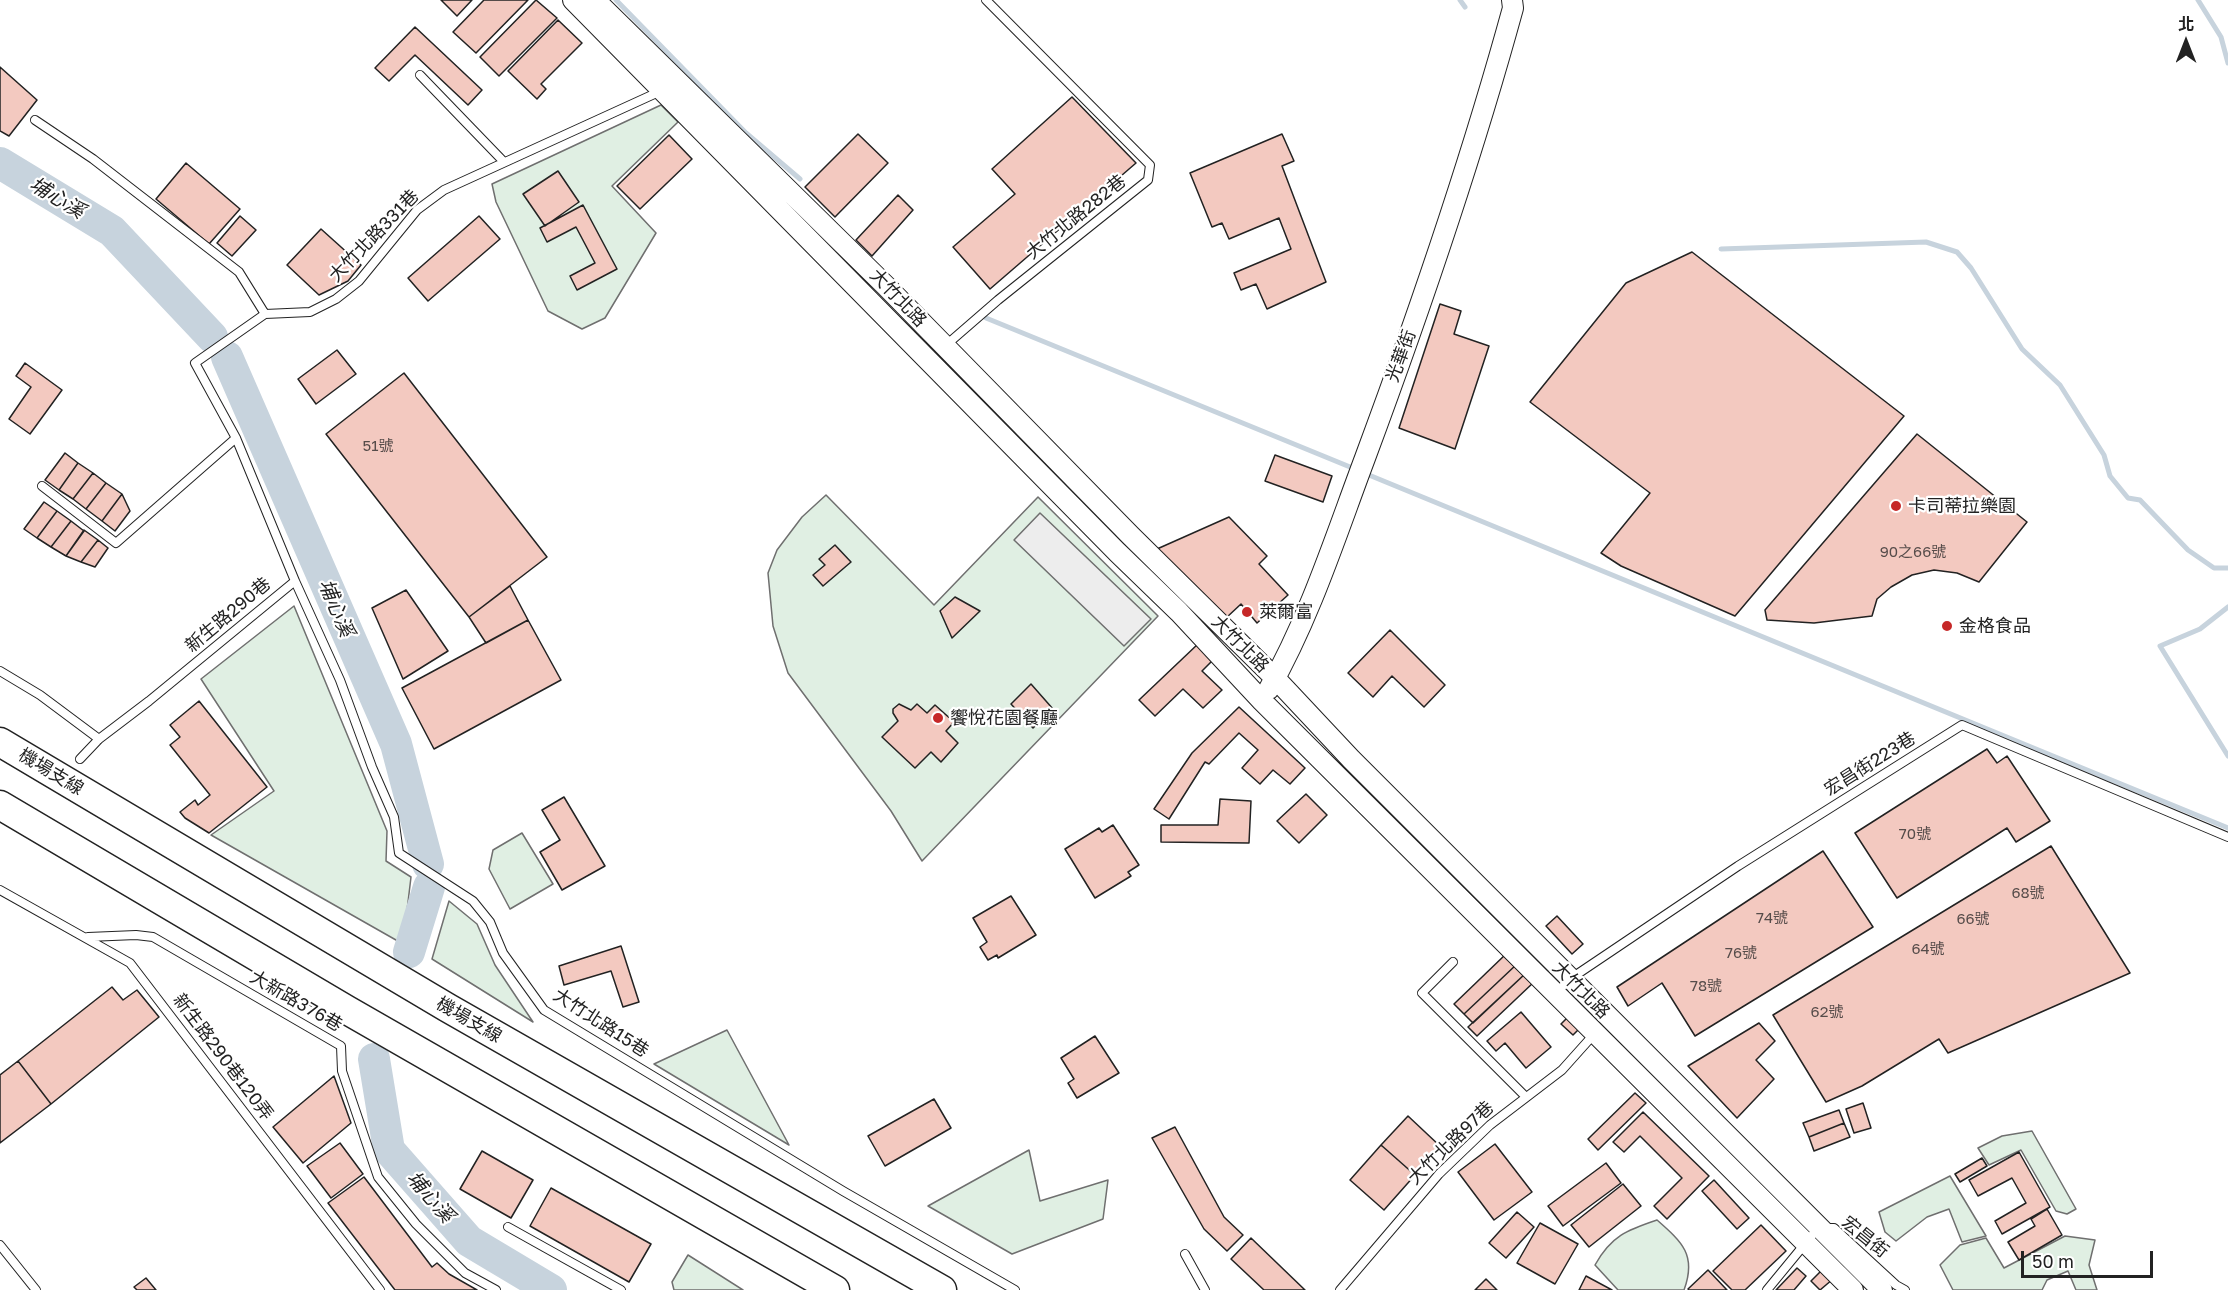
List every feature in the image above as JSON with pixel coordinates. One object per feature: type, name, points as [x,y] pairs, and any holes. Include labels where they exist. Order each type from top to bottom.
[{"type":"highway","name":"機場支線","points":[[0,742],[448,1008],[942,1290]]},
{"type":"highway","points":[[0,805],[347,1010],[835,1290]]},
{"type":"street","name":"大竹北路","points":[[573,0],[799,199],[1131,536],[1275,678],[1563,986],[1597,1032],[1853,1290]]},
{"type":"street","name":"大竹北路","points":[[595,0],[670,86],[1076,511],[1179,612],[1262,701],[1882,1290]]},
{"type":"street","name":"光華街","points":[[1262,701],[1296,635],[1338,527],[1444,236],[1492,83],[1512,8],[1512,0]]},
{"type":"lane","name":"大竹北路282巷","points":[[945,346],[998,300],[1148,180],[1150,165],[986,0]]},
{"type":"lane","points":[[420,75],[504,162]]},
{"type":"lane","name":"大竹北路331巷","points":[[265,314],[310,312],[336,299],[359,281],[417,210],[444,190],[670,86]]},
{"type":"lane","points":[[35,120],[93,159],[239,272],[265,314]]},
{"type":"lane","name":"新生路290巷","points":[[80,759],[99,739],[295,581],[236,438],[195,363],[265,314]]},
{"type":"lane","points":[[42,486],[116,543],[236,438]]},
{"type":"lane","name":"大竹北路15巷","points":[[295,581],[340,680],[372,768],[394,817],[399,853],[473,901],[490,922],[503,952],[544,1010],[843,1191],[1015,1290]]},
{"type":"lane","points":[[0,671],[40,695],[99,739]]},
{"type":"lane","name":"宏昌街223巷","points":[[1563,986],[1738,866],[1962,725],[2228,837]]},
{"type":"lane","name":"新生路290巷120弄","points":[[0,890],[130,963],[380,1290]]},
{"type":"lane","name":"大新路376巷","points":[[88,938],[136,935],[153,938],[341,1046],[342,1071],[378,1177],[416,1224],[465,1273],[496,1290]]},
{"type":"lane","points":[[1453,962],[1422,993],[1526,1097]]},
{"type":"lane","name":"大竹北路97巷","points":[[1340,1290],[1439,1174],[1490,1125],[1562,1070],[1597,1032]]},
{"type":"lane","points":[[508,1227],[621,1290]]},
{"type":"lane","name":"宏昌街","points":[[1804,1243],[1818,1228],[1834,1228],[1896,1285],[1905,1290]]},
{"type":"lane","points":[[1767,1290],[1804,1243]]},
{"type":"lane","points":[[0,1245],[36,1290]]},
{"type":"lane","points":[[1185,1254],[1205,1290]]},
{"type":"green space","points":[[661,105],[678,122],[612,186],[656,233],[605,318],[582,329],[548,311],[496,202],[492,184]]},
{"type":"green space","points":[[826,495],[934,605],[1038,497],[1158,616],[922,861],[891,811],[788,673],[773,626],[768,573],[777,550],[802,517]]},
{"type":"green space","points":[[294,606],[387,831],[386,861],[411,877],[403,944],[211,835],[274,791],[201,679]]},
{"type":"green space","points":[[522,833],[553,884],[510,909],[489,869],[493,850]]},
{"type":"green space","points":[[449,901],[477,924],[495,965],[533,1022],[432,959]]},
{"type":"green space","points":[[727,1030],[789,1145],[654,1064]]},
{"type":"green space","points":[[2032,1131],[2076,1209],[2067,1214],[2056,1211],[2021,1150],[1989,1165],[1978,1148],[2002,1136]]},
{"type":"green space","points":[[1029,1150],[1040,1201],[1108,1180],[1103,1219],[1012,1254],[928,1206]]},
{"type":"green space","points":[[1950,1176],[1986,1236],[1962,1242],[1949,1209],[1927,1217],[1896,1241],[1885,1232],[1879,1212]]},
{"type":"green space","points":[[1657,1220],[1674,1235],[1685,1250],[1689,1267],[1684,1290],[1618,1290],[1595,1265],[1607,1247],[1621,1235]]},
{"type":"green space","points":[[2065,1236],[2095,1240],[2089,1265],[2097,1290],[2076,1290],[2068,1271],[2047,1280],[2042,1290],[1953,1290],[1940,1265],[1960,1245],[1986,1238],[2004,1268]]},
{"type":"green space","points":[[688,1255],[743,1290],[674,1290],[672,1282]]},
{"type":"shaded area","points":[[1040,513],[1151,619],[1124,646],[1014,540]]},
{"type":"building","points":[[441,0],[472,0],[457,16]]},
{"type":"building","points":[[484,0],[528,0],[476,53],[453,32]]},
{"type":"building","points":[[536,0],[557,18],[499,76],[480,57]]},
{"type":"building","points":[[558,20],[582,43],[541,84],[546,89],[537,99],[508,71]]},
{"type":"building","points":[[415,27],[482,90],[468,105],[415,55],[389,81],[375,68]]},
{"type":"building","points":[[0,67],[37,100],[9,136],[0,131]]},
{"type":"building","points":[[1072,97],[1136,163],[990,289],[953,247],[1015,194],[992,169]]},
{"type":"building","points":[[858,134],[888,163],[835,217],[805,187]]},
{"type":"building","points":[[1282,134],[1294,161],[1282,166],[1326,282],[1267,309],[1256,284],[1241,290],[1234,273],[1291,249],[1279,218],[1229,239],[1222,223],[1212,227],[1190,173]]},
{"type":"building","points":[[669,135],[692,159],[640,209],[617,186]]},
{"type":"building","points":[[186,163],[240,209],[209,244],[156,199]]},
{"type":"building","points":[[558,171],[579,202],[545,226],[523,194]]},
{"type":"building","points":[[898,195],[913,210],[872,256],[856,240]]},
{"type":"building","points":[[583,205],[617,269],[577,290],[570,276],[595,263],[576,227],[547,242],[540,228]]},
{"type":"building","points":[[240,216],[256,230],[232,256],[217,243]]},
{"type":"building","points":[[479,216],[500,239],[428,301],[408,278]]},
{"type":"building","points":[[321,229],[361,265],[348,281],[319,295],[287,265]]},
{"type":"building","points":[[1692,252],[1904,416],[1735,616],[1621,566],[1601,553],[1650,493],[1530,402],[1626,283]]},
{"type":"building","points":[[1440,304],[1461,311],[1454,334],[1489,346],[1455,449],[1399,428]]},
{"type":"building","points":[[337,350],[356,374],[316,404],[298,379]]},
{"type":"building","points":[[25,363],[62,390],[30,434],[9,419],[31,387],[16,376]]},
{"type":"building","points":[[404,373],[547,557],[469,617],[326,434]]},
{"type":"building","points":[[1917,434],[2027,522],[1979,582],[1957,573],[1934,570],[1912,575],[1891,587],[1877,599],[1872,616],[1814,623],[1767,620],[1765,610]]},
{"type":"building","points":[[65,453],[78,463],[59,490],[45,480]]},
{"type":"building","points":[[1275,455],[1332,476],[1323,502],[1265,481]]},
{"type":"building","points":[[78,463],[93,473],[73,499],[59,490]]},
{"type":"building","points":[[93,473],[106,483],[86,509],[73,499]]},
{"type":"building","points":[[106,483],[122,494],[102,521],[86,509]]},
{"type":"building","points":[[122,494],[130,511],[115,531],[102,521]]},
{"type":"building","points":[[44,502],[57,511],[37,538],[24,529]]},
{"type":"building","points":[[57,511],[71,521],[51,547],[37,538]]},
{"type":"building","points":[[1229,517],[1267,556],[1259,564],[1288,595],[1257,623],[1241,604],[1226,618],[1157,549]]},
{"type":"building","points":[[71,521],[84,531],[66,556],[51,547]]},
{"type":"building","points":[[84,530],[98,540],[81,562],[66,556]]},
{"type":"building","points":[[98,540],[108,548],[95,567],[81,562]]},
{"type":"building","points":[[835,545],[851,562],[823,586],[813,575],[825,565],[819,559]]},
{"type":"building","points":[[510,586],[528,620],[486,643],[469,617]]},
{"type":"building","points":[[406,590],[448,651],[403,679],[372,608]]},
{"type":"building","points":[[955,597],[980,611],[952,638],[940,611]]},
{"type":"building","points":[[528,620],[561,680],[434,749],[402,688]]},
{"type":"building","points":[[1390,630],[1445,685],[1424,707],[1392,676],[1373,697],[1348,673]]},
{"type":"building","points":[[1199,643],[1215,658],[1202,671],[1222,690],[1203,708],[1183,689],[1155,716],[1139,700]]},
{"type":"building","points":[[1031,684],[1053,709],[1033,728],[1011,704]]},
{"type":"building","points":[[199,701],[267,787],[209,833],[185,818],[180,812],[195,800],[198,805],[210,795],[170,745],[180,737],[170,725]]},
{"type":"building","points":[[899,704],[911,710],[917,704],[927,713],[935,705],[954,722],[946,731],[958,743],[941,762],[931,752],[915,768],[882,737],[898,721],[893,709]]},
{"type":"building","points":[[1239,707],[1305,768],[1290,784],[1273,770],[1260,784],[1242,768],[1258,750],[1239,733],[1209,764],[1205,762],[1169,819],[1154,809],[1192,753]]},
{"type":"building","points":[[1987,749],[1997,763],[2007,756],[2050,821],[2016,842],[2007,828],[1897,898],[1855,833]]},
{"type":"building","points":[[1306,794],[1327,815],[1299,843],[1277,821]]},
{"type":"building","points":[[564,797],[605,866],[562,890],[540,852],[560,840],[542,810]]},
{"type":"building","points":[[1220,799],[1251,801],[1249,843],[1161,842],[1161,825],[1218,825]]},
{"type":"building","points":[[1113,825],[1139,865],[1128,872],[1131,876],[1095,898],[1065,849],[1099,828],[1102,832]]},
{"type":"building","points":[[2051,846],[2130,973],[1948,1053],[1939,1039],[1862,1086],[1826,1102],[1773,1015]]},
{"type":"building","points":[[1823,851],[1873,927],[1695,1036],[1662,983],[1628,1006],[1617,987]]},
{"type":"building","points":[[1011,896],[1036,935],[998,958],[997,955],[988,960],[980,947],[987,942],[973,918]]},
{"type":"building","points":[[1557,916],[1583,944],[1572,954],[1546,926]]},
{"type":"building","points":[[621,946],[639,1002],[623,1007],[611,971],[564,985],[559,966]]},
{"type":"building","points":[[1507,953],[1517,964],[1464,1014],[1454,1004]]},
{"type":"building","points":[[1517,964],[1526,973],[1473,1023],[1464,1014]]},
{"type":"building","points":[[1526,973],[1534,982],[1477,1036],[1468,1027]]},
{"type":"building","points":[[112,987],[123,1000],[137,990],[159,1017],[51,1104],[18,1061]]},
{"type":"building","points":[[1521,1012],[1551,1047],[1526,1068],[1505,1043],[1496,1051],[1487,1041]]},
{"type":"building","points":[[1568,1017],[1580,1028],[1573,1035],[1561,1024]]},
{"type":"building","points":[[1759,1023],[1775,1041],[1756,1060],[1774,1079],[1737,1118],[1688,1066]]},
{"type":"building","points":[[1095,1036],[1119,1073],[1077,1098],[1068,1083],[1074,1079],[1061,1058]]},
{"type":"building","points":[[18,1061],[51,1104],[0,1143],[0,1075]]},
{"type":"building","points":[[334,1076],[351,1123],[303,1163],[273,1127]]},
{"type":"building","points":[[1635,1093],[1646,1103],[1598,1150],[1588,1139]]},
{"type":"building","points":[[934,1099],[951,1128],[885,1166],[868,1136]]},
{"type":"building","points":[[1863,1103],[1871,1128],[1854,1133],[1846,1109]]},
{"type":"building","points":[[1839,1110],[1844,1123],[1809,1137],[1803,1123]]},
{"type":"building","points":[[1643,1112],[1709,1176],[1667,1219],[1654,1206],[1682,1178],[1640,1136],[1624,1152],[1613,1142]]},
{"type":"building","points":[[1408,1116],[1441,1147],[1415,1175],[1381,1145]]},
{"type":"building","points":[[1844,1123],[1850,1137],[1814,1151],[1809,1137]]},
{"type":"building","points":[[1175,1127],[1224,1217],[1243,1235],[1227,1251],[1204,1229],[1152,1138]]},
{"type":"building","points":[[340,1143],[363,1174],[331,1198],[307,1166]]},
{"type":"building","points":[[1495,1144],[1532,1192],[1494,1220],[1458,1172]]},
{"type":"building","points":[[1381,1145],[1415,1175],[1384,1210],[1350,1180]]},
{"type":"building","points":[[482,1151],[533,1180],[511,1218],[460,1189]]},
{"type":"building","points":[[2019,1152],[2050,1207],[2002,1234],[1995,1221],[2026,1203],[2012,1178],[1978,1196],[1969,1180]]},
{"type":"building","points":[[1982,1158],[1987,1166],[1960,1182],[1955,1174]]},
{"type":"building","points":[[1606,1163],[1621,1183],[1563,1226],[1548,1206]]},
{"type":"building","points":[[364,1177],[432,1267],[437,1263],[449,1274],[477,1290],[395,1290],[328,1203]]},
{"type":"building","points":[[1714,1180],[1749,1218],[1737,1229],[1702,1191]]},
{"type":"building","points":[[1623,1184],[1641,1206],[1589,1247],[1571,1225]]},
{"type":"building","points":[[551,1188],[651,1244],[629,1282],[530,1226]]},
{"type":"building","points":[[2047,1209],[2062,1235],[2019,1260],[2008,1242],[2035,1226],[2031,1219]]},
{"type":"building","points":[[1517,1212],[1534,1227],[1506,1258],[1489,1243]]},
{"type":"building","points":[[1540,1223],[1578,1244],[1555,1284],[1517,1263]]},
{"type":"building","points":[[1761,1225],[1786,1251],[1745,1290],[1732,1290],[1713,1271]]},
{"type":"building","points":[[1251,1238],[1305,1290],[1264,1290],[1231,1259]]},
{"type":"building","points":[[1797,1268],[1806,1276],[1794,1290],[1776,1290]]},
{"type":"building","points":[[1708,1270],[1727,1290],[1688,1289]]},
{"type":"building","points":[[1822,1270],[1833,1279],[1820,1290],[1811,1281]]},
{"type":"building","points":[[1586,1276],[1612,1290],[1579,1290]]},
{"type":"building","points":[[146,1278],[156,1290],[137,1290],[134,1287]]},
{"type":"building","points":[[1486,1279],[1497,1290],[1475,1290]]},
{"type":"waterway","points":[[616,0],[746,133],[800,179]]},
{"type":"waterway","points":[[1460,0],[1465,7]]},
{"type":"waterway","points":[[2198,0],[2221,37],[2228,63]]},
{"type":"waterway","name":"埔心溪","points":[[0,163],[112,231],[212,337]]},
{"type":"waterway","points":[[1721,249],[1926,242],[1957,252],[1971,268],[2022,349],[2060,385],[2104,455],[2110,476],[2128,498],[2140,500],[2188,550],[2214,568],[2228,568]]},
{"type":"waterway","points":[[986,318],[1355,469]]},
{"type":"waterway","name":"埔心溪","points":[[227,357],[396,744],[428,864]]},
{"type":"waterway","points":[[1364,473],[2228,828]]},
{"type":"waterway","points":[[2228,607],[2200,629],[2160,646],[2228,756]]},
{"type":"waterway","points":[[409,952],[429,887]]},
{"type":"waterway","name":"埔心溪","points":[[374,1059],[389,1150],[469,1241],[551,1290]]},
{"type":"place","name":"卡司蒂拉樂園","points":[[1896,506]]},
{"type":"place","name":"萊爾富","points":[[1247,612]]},
{"type":"place","name":"金格食品","points":[[1947,626]]},
{"type":"place","name":"饗悅花園餐廳","points":[[938,718]]}]
